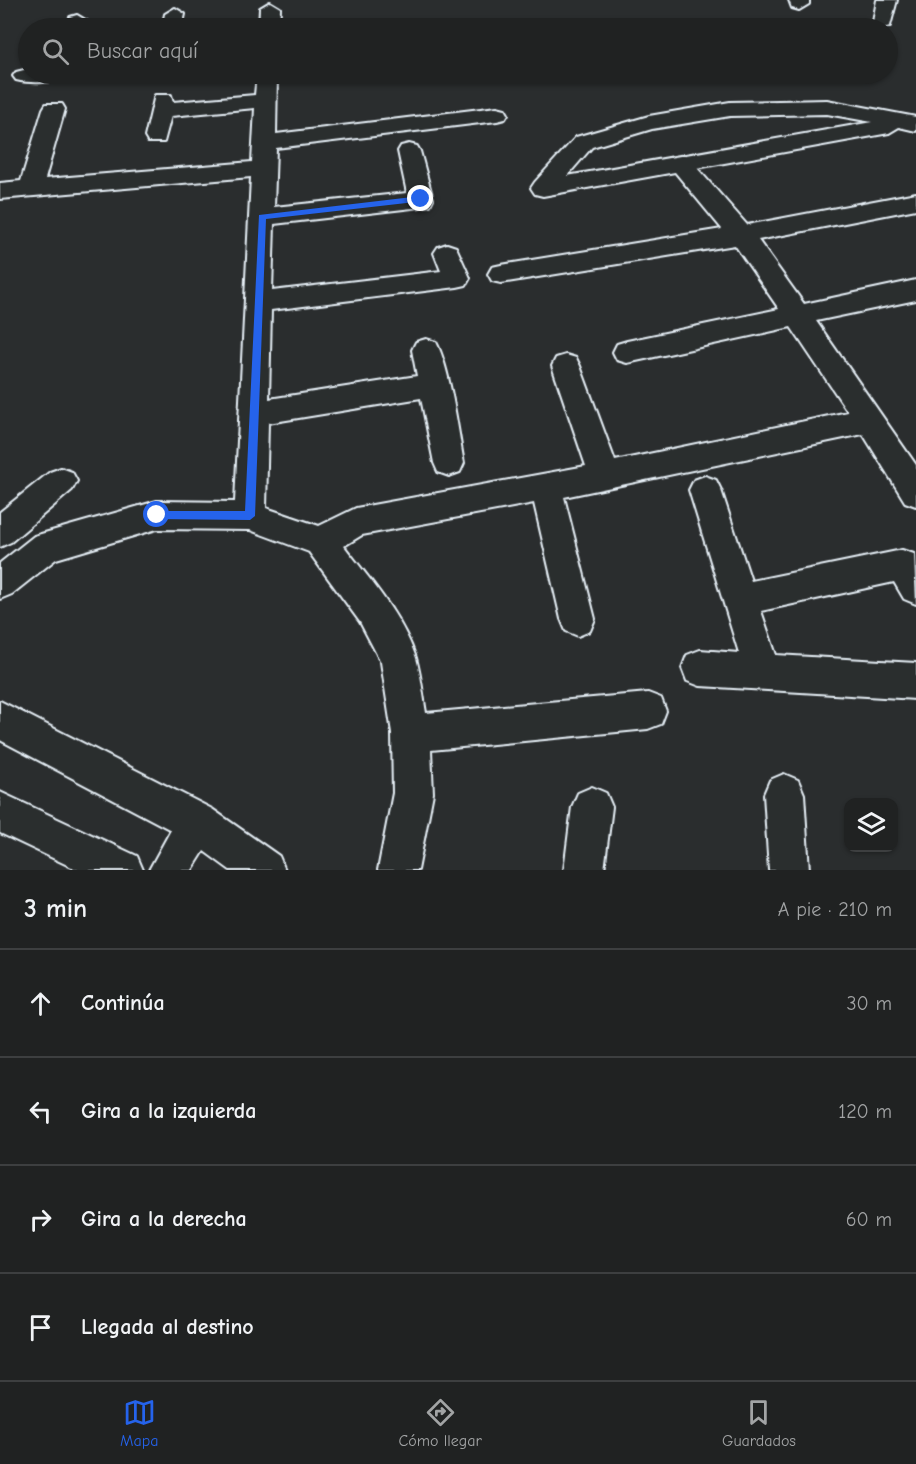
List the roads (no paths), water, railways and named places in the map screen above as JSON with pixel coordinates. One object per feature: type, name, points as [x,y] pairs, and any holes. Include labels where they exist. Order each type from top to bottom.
[{"type":"street","points":[[884,18],[887,0]]},
{"type":"street","points":[[270,8],[270,18]]},
{"type":"street","points":[[250,516],[267,84]]},
{"type":"street","points":[[156,137],[162,105],[266,101]]},
{"type":"street","points":[[827,107],[911,124],[543,188],[584,142],[649,123],[730,109],[827,107]]},
{"type":"street","points":[[31,188],[54,109]]},
{"type":"street","points":[[265,142],[497,114]]},
{"type":"street","points":[[262,217],[421,199],[409,151]]},
{"type":"street","points":[[39,161],[62,161]]},
{"type":"street","points":[[681,164],[741,235],[870,420],[916,492]]},
{"type":"street","points":[[0,191],[264,168]]},
{"type":"street","points":[[0,210],[77,185]]},
{"type":"street","points":[[501,274],[741,235],[916,201]]},
{"type":"street","points":[[259,302],[458,278],[447,253]]},
{"type":"street","points":[[627,352],[916,290]]},
{"type":"street","points":[[426,350],[449,463]]},
{"type":"street","points":[[566,366],[605,476]]},
{"type":"street","points":[[255,413],[434,385]]},
{"type":"street","points":[[321,542],[356,522],[545,485],[605,476],[870,420]]},
{"type":"street","points":[[0,532],[61,481]]},
{"type":"street","points":[[545,485],[578,619]]},
{"type":"street","points":[[705,490],[763,671]]},
{"type":"street","points":[[0,583],[46,547],[157,515],[250,516],[321,542],[372,610],[398,659],[411,734],[413,793],[398,870]]},
{"type":"street","points":[[739,600],[902,565],[916,588]]},
{"type":"street","points":[[700,668],[916,681]]},
{"type":"street","points":[[411,734],[648,711]]},
{"type":"street","points":[[0,720],[198,823],[265,870]]},
{"type":"street","points":[[784,794],[789,870]]},
{"type":"street","points":[[584,870],[592,807]]},
{"type":"street","points":[[0,812],[123,870]]},
{"type":"street","points":[[169,870],[198,823]]}]
